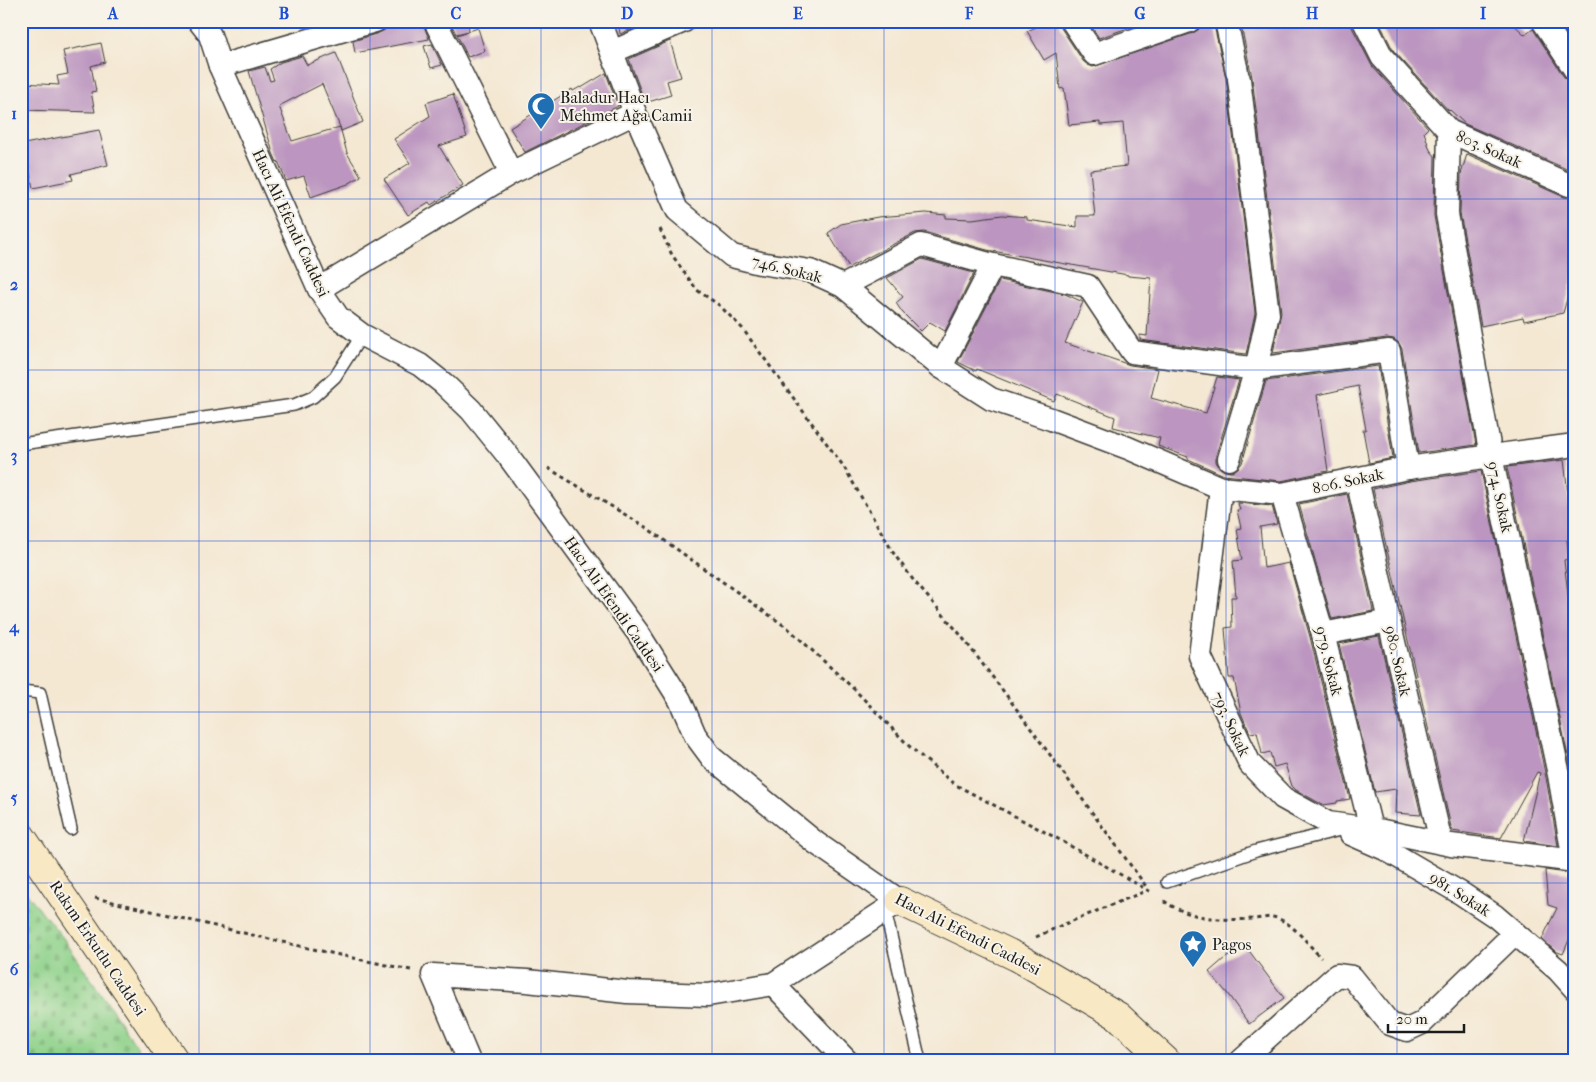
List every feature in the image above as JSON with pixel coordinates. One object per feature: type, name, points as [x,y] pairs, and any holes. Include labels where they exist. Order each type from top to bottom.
[{"type":"street","points":[[220,66],[375,21]]},
{"type":"street","points":[[435,21],[511,173]]},
{"type":"street","name":"746. Sokak","points":[[600,21],[635,113],[677,210],[732,256],[810,272],[843,286],[941,367],[991,399],[1128,448]]},
{"type":"street","points":[[612,52],[684,21]]},
{"type":"street","points":[[1072,21],[1094,54],[1189,21]]},
{"type":"street","points":[[1226,21],[1238,75],[1268,314],[1256,369],[1229,459]]},
{"type":"street","name":"803. Sokak","points":[[1364,21],[1382,57],[1449,131],[1569,185],[1575,184]]},
{"type":"street","points":[[1543,21],[1575,70]]},
{"type":"street","name":"Hacı Ali Efendi Caddesi","points":[[207,26],[220,66],[319,289],[338,317],[362,335],[420,365],[444,384],[471,410],[509,457],[638,633],[680,700],[695,735],[712,758],[893,905],[1017,957],[1118,1016],[1166,1061]]},
{"type":"street","points":[[319,289],[511,173],[635,113]]},
{"type":"street","name":"974. Sokak","points":[[1449,131],[1447,214],[1491,456],[1567,772],[1574,861]]},
{"type":"street","points":[[843,286],[921,245],[993,265],[1088,286],[1132,352],[1256,369],[1389,351],[1408,468]]},
{"type":"street","points":[[941,367],[993,265]]},
{"type":"street","name":"806. Sokak","points":[[1128,448],[1221,488],[1282,494],[1408,468],[1575,446]]},
{"type":"street","name":"980. Sokak","points":[[1358,479],[1389,622],[1441,842]]},
{"type":"street","name":"793. Sokak","points":[[1221,488],[1200,656],[1250,764],[1283,798],[1335,827],[1371,829],[1441,842],[1574,861]]},
{"type":"street","name":"979. Sokak","points":[[1282,494],[1323,634],[1371,829]]},
{"type":"street","points":[[1323,634],[1389,622]]},
{"type":"street","name":"981. Sokak","points":[[1335,827],[1385,849],[1462,894],[1495,916],[1558,970],[1575,989]]},
{"type":"street","name":"Rakım Erkutlu Caddesi","points":[[21,836],[175,1061]]},
{"type":"street","points":[[469,1061],[433,975],[626,992],[708,996],[773,984],[893,905]]},
{"type":"street","points":[[1241,1061],[1337,975],[1352,977],[1390,1024],[1407,1030],[1422,1023],[1515,933]]},
{"type":"street","points":[[773,984],[847,1061]]},
{"type":"lane","points":[[21,444],[294,405],[313,397],[335,378],[362,335]]},
{"type":"lane","points":[[21,692],[40,693],[70,829]]},
{"type":"lane","points":[[1167,882],[1256,851],[1335,827]]},
{"type":"lane","points":[[893,905],[920,1061]]},
{"type":"path","points":[[658,224],[672,255],[697,290],[719,305],[742,328],[844,467],[894,554],[914,581],[959,633],[1007,696],[1149,890]]},
{"type":"path","points":[[543,465],[644,526],[789,629],[855,690],[909,746],[954,784],[1149,890],[1172,907],[1204,918],[1252,919],[1272,917],[1292,926],[1337,975]]},
{"type":"path","points":[[1060,926],[1167,882]]},
{"type":"path","points":[[58,889],[218,925],[338,956],[433,975]]},
{"type":"green space","points":[[21,886],[63,938],[147,1061],[21,1061]]},
{"type":"building","points":[[388,21],[422,21],[429,39],[355,53],[353,41],[385,30]]},
{"type":"building","points":[[450,21],[468,21],[469,31],[456,34]]},
{"type":"building","points":[[618,21],[650,21],[620,34]]},
{"type":"building","points":[[1051,21],[1059,21],[1061,28],[1083,61],[1093,67],[1193,33],[1199,29],[1202,21],[1213,21],[1226,78],[1255,313],[1246,354],[1140,340],[1140,335],[1147,336],[1151,278],[1128,276],[987,250],[924,232],[915,233],[849,267],[828,233],[841,224],[878,217],[926,213],[946,215],[946,218],[972,219],[1002,215],[1027,217],[1027,220],[1077,227],[1077,216],[1095,216],[1090,170],[1127,166],[1123,123],[1100,125],[1100,122],[1069,125],[1064,88],[1060,89],[1056,53],[1044,60],[1027,31]]},
{"type":"building","points":[[1088,21],[1148,21],[1099,38]]},
{"type":"building","points":[[1240,21],[1351,21],[1352,27],[1372,66],[1428,128],[1424,132],[1430,150],[1435,156],[1434,216],[1476,445],[1419,453],[1402,349],[1394,339],[1387,338],[1273,353],[1281,312],[1252,77]]},
{"type":"building","points":[[1390,21],[1510,21],[1525,35],[1533,29],[1564,77],[1575,83],[1575,171],[1571,171],[1465,124],[1449,111],[1393,50],[1381,26]]},
{"type":"building","points":[[1575,21],[1575,46],[1559,22]]},
{"type":"building","points":[[478,28],[485,51],[468,57],[457,35]]},
{"type":"building","points":[[670,41],[681,77],[667,81],[671,95],[645,103],[629,59]]},
{"type":"building","points":[[101,43],[105,62],[91,66],[96,91],[91,92],[95,112],[21,110],[21,83],[59,85],[57,76],[68,74],[63,51]]},
{"type":"building","points":[[432,44],[442,65],[431,68],[424,46]]},
{"type":"building","points":[[336,53],[363,122],[341,131],[347,153],[361,176],[348,184],[311,197],[304,176],[286,181],[273,153],[249,71],[265,67],[270,81],[274,80],[270,69],[281,62],[302,56],[307,65]],"holes":[[[322,84],[340,127],[292,141],[279,106]]]},
{"type":"building","points":[[606,73],[618,106],[525,152],[510,128],[572,89],[573,91],[581,88]]},
{"type":"building","points":[[453,94],[467,137],[439,146],[463,185],[431,205],[429,202],[408,215],[384,179],[410,163],[394,139],[430,116],[426,103]]},
{"type":"building","points":[[99,130],[108,165],[71,174],[73,180],[33,188],[24,144]]},
{"type":"building","points":[[1467,154],[1564,197],[1575,197],[1575,271],[1563,313],[1524,321],[1523,317],[1481,326],[1460,213],[1461,174]]},
{"type":"building","points":[[922,259],[974,273],[945,331],[930,322],[921,331],[902,312],[896,303],[903,297],[887,278]]},
{"type":"building","points":[[1000,280],[1065,294],[1083,302],[1065,343],[1130,365],[1158,369],[1151,398],[1206,413],[1217,377],[1239,380],[1216,455],[1216,462],[1225,471],[1232,472],[1242,463],[1266,381],[1378,366],[1393,458],[1369,463],[1363,430],[1366,430],[1358,386],[1317,395],[1328,471],[1281,481],[1224,475],[1188,459],[1188,457],[1158,446],[1160,438],[1113,427],[1115,417],[1057,394],[1054,401],[977,369],[976,371],[958,362]]},
{"type":"building","points":[[1564,460],[1570,511],[1575,510],[1575,539],[1567,540],[1569,559],[1564,560],[1573,637],[1575,636],[1575,789],[1507,467]]},
{"type":"building","points":[[1481,471],[1546,778],[1558,846],[1524,841],[1540,773],[1537,772],[1501,838],[1452,831],[1373,489],[1410,481]]},
{"type":"building","points":[[1347,494],[1373,611],[1332,619],[1299,504]]},
{"type":"building","points":[[1238,503],[1272,506],[1277,524],[1260,527],[1264,568],[1289,563],[1310,637],[1350,799],[1323,805],[1296,790],[1292,786],[1285,764],[1274,767],[1270,752],[1262,754],[1257,732],[1250,733],[1241,713],[1234,678],[1229,678],[1225,628],[1232,627],[1231,597],[1236,597],[1233,561],[1242,560],[1237,529],[1241,528],[1237,510],[1240,510]]},
{"type":"building","points":[[1379,636],[1421,815],[1395,813],[1396,789],[1375,792],[1339,644]]},
{"type":"building","points":[[1545,870],[1575,874],[1575,926],[1563,954],[1555,951],[1542,939],[1557,908],[1548,905]]},
{"type":"building","points":[[1247,948],[1284,998],[1249,1024],[1209,972],[1225,958]]},
{"type":"place","name":"Baladur Hacı Mehmet Ağa Camii","points":[[541,130]]},
{"type":"place","name":"Pagos","points":[[1193,968]]}]
